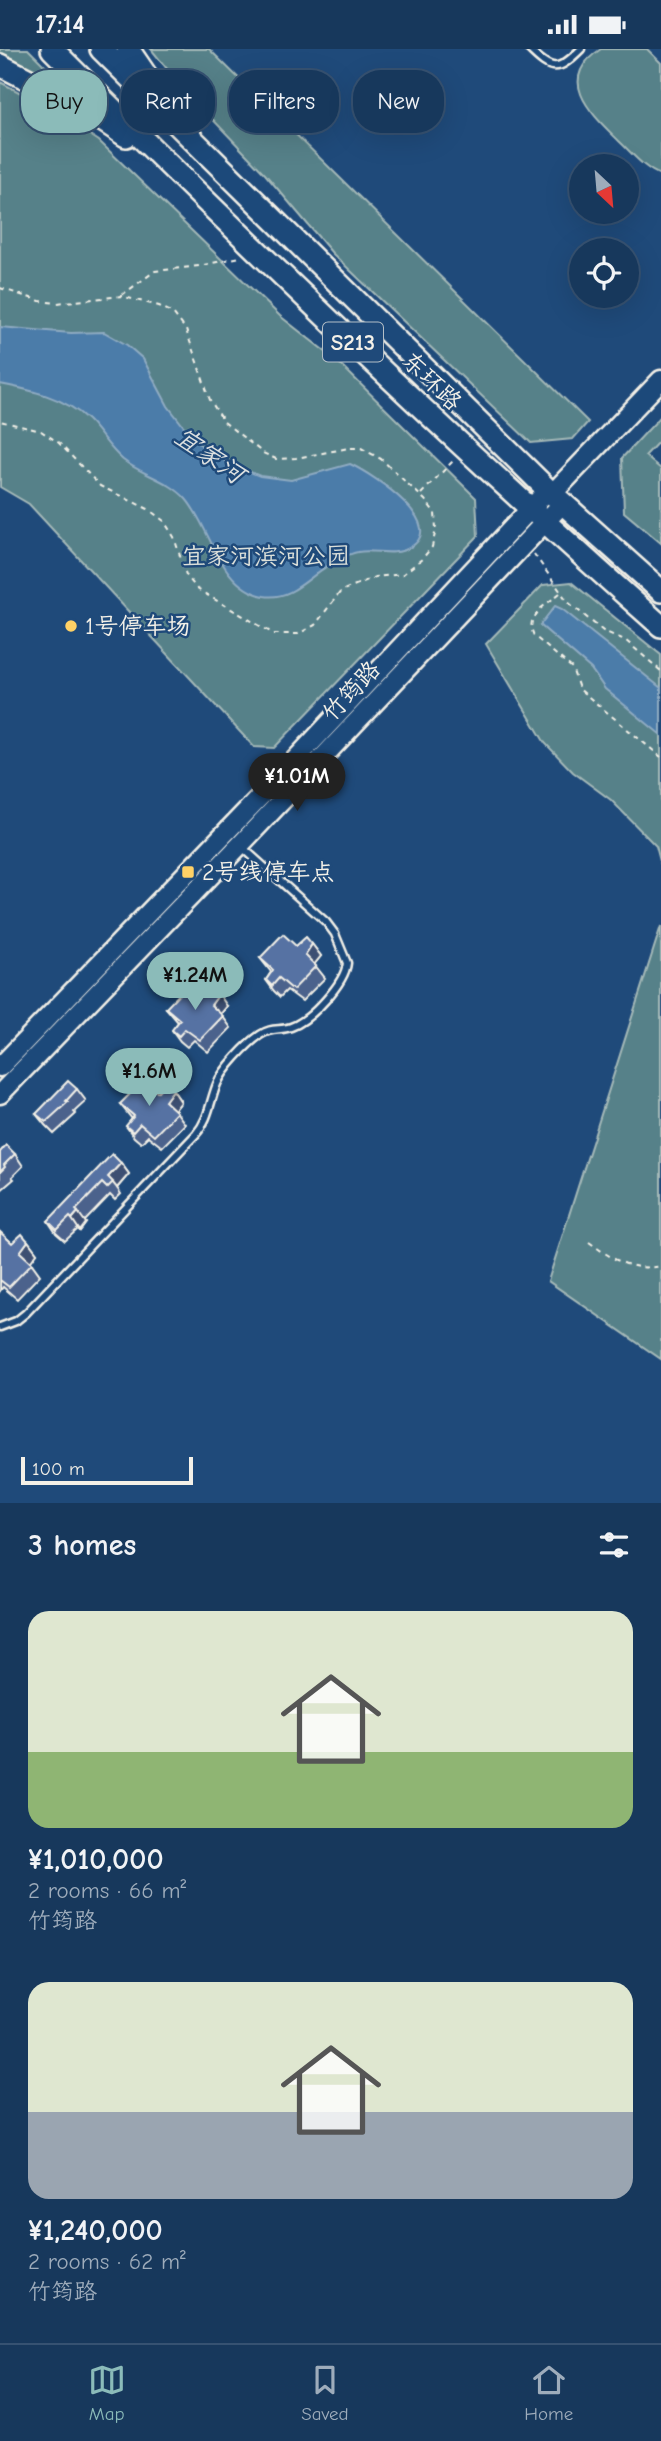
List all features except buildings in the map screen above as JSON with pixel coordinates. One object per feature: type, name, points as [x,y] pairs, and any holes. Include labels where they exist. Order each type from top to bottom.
[{"type":"highway","name":"东环路","points":[[52,49],[163,160],[465,449],[536,516],[661,626]]},
{"type":"highway","name":"东环路","points":[[101,49],[554,495],[661,591]]},
{"type":"highway","points":[[128,49],[188,135]]},
{"type":"highway","points":[[0,65],[82,107],[163,160]]},
{"type":"main road","name":"竹筠路","points":[[0,1067],[280,776],[536,516],[661,380]]},
{"type":"main road","name":"竹筠路","points":[[0,1094],[240,845],[525,541],[536,516]]},
{"type":"lane","points":[[529,49],[545,64],[554,67],[564,64],[581,49]]},
{"type":"lane","points":[[0,1327],[16,1321],[26,1313],[197,1134],[207,1117],[221,1076],[257,1037],[268,1030],[292,1026],[305,1019],[341,982],[347,963],[331,928],[240,845]]},
{"type":"path","points":[[121,296],[155,271],[199,266],[260,252]]},
{"type":"path","points":[[0,288],[40,301],[57,303],[121,296],[159,306],[173,313],[186,330],[210,400],[223,422],[263,453],[276,459],[360,448],[382,460],[420,495],[435,513],[436,529],[432,547],[403,574],[375,577],[341,591],[315,625],[298,634],[274,634],[198,589],[186,575],[174,537],[164,521],[148,509],[100,486],[59,443],[41,431],[0,421]]},
{"type":"path","points":[[420,495],[465,449]]},
{"type":"path","points":[[525,541],[560,593],[603,631],[625,640],[661,671]]},
{"type":"path","points":[[560,593],[540,609],[532,621],[534,636],[572,668],[579,689],[661,757]]},
{"type":"path","points":[[589,1242],[610,1258],[629,1266],[647,1269],[661,1266]]},
{"type":"green space","points":[[0,49],[28,49],[49,70],[33,70],[0,55]]},
{"type":"green space","points":[[151,49],[209,49],[230,70],[229,133],[294,133],[588,422],[573,439],[531,443],[332,253],[265,174],[215,122],[215,70],[168,70]]},
{"type":"green space","points":[[601,49],[647,49],[661,63],[661,175],[649,169],[639,160],[639,154],[633,154],[589,109],[579,85],[580,73],[587,61]]},
{"type":"green space","name":"宜家河滨河公园","points":[[0,82],[21,93],[21,133],[87,133],[99,141],[280,316],[336,360],[476,498],[478,536],[274,748],[254,747],[29,504],[0,487]]},
{"type":"green space","points":[[661,416],[661,439],[645,456],[661,469],[661,543],[624,512],[622,458]]},
{"type":"green space","points":[[571,582],[661,655],[661,865],[656,846],[611,800],[573,772],[545,743],[486,644],[543,585]]},
{"type":"green space","points":[[661,926],[661,1359],[548,1281]]},
{"type":"water","name":"宜家河","points":[[0,327],[71,333],[104,332],[127,345],[143,359],[168,406],[195,441],[228,463],[260,476],[291,480],[350,464],[405,502],[416,516],[421,529],[418,540],[399,552],[364,551],[350,554],[285,594],[264,596],[249,590],[236,581],[226,569],[195,511],[179,492],[123,460],[79,412],[58,400],[0,384]]},
{"type":"water","points":[[555,606],[661,688],[661,735],[605,689],[591,669],[540,625]]},
{"type":"place","name":"1号停车场","points":[[71,626]]},
{"type":"place","name":"2号线停车点","points":[[188,872]]}]
